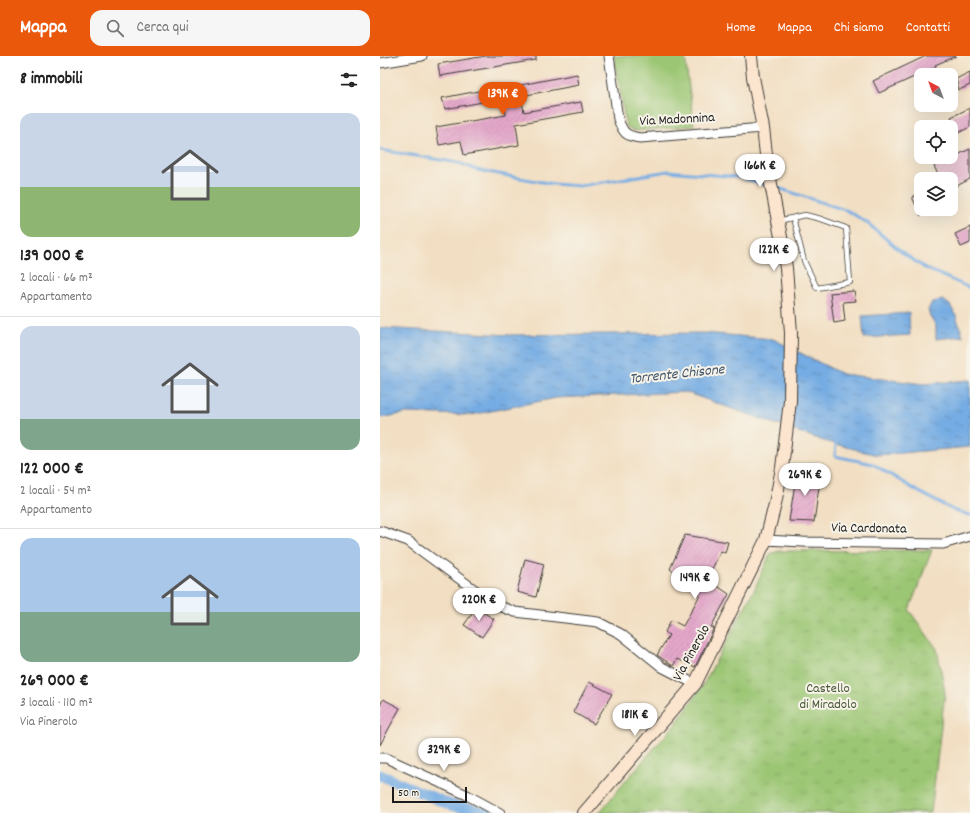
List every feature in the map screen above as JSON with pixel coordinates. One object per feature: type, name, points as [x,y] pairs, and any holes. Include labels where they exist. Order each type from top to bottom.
[{"type":"street","points":[[380,63],[422,56]]},
{"type":"street","name":"Via Madonnina","points":[[609,56],[618,119],[621,129],[629,136],[640,138],[763,128]]},
{"type":"street","name":"Via Pinerolo","points":[[588,810],[695,684],[766,540],[776,504],[790,401],[791,333],[786,268],[767,163],[763,128],[753,77],[751,56]]},
{"type":"street","points":[[380,531],[408,541],[494,604],[515,612],[598,622],[621,634],[662,667],[695,684]]},
{"type":"street","name":"Via Cardonata","points":[[766,540],[943,544],[970,536]]},
{"type":"street","points":[[380,758],[386,758],[467,794],[500,813]]},
{"type":"lane","points":[[777,215],[793,218],[805,215],[821,218],[846,228],[850,282],[817,288],[804,261],[793,218]]},
{"type":"green space","points":[[614,56],[685,56],[694,126],[633,131],[626,126]]},
{"type":"green space","name":"Castello di Miradolo","points":[[932,550],[909,610],[937,649],[945,692],[931,813],[599,813],[675,725],[703,685],[754,590],[770,554],[779,551]]},
{"type":"water","points":[[943,300],[950,305],[956,316],[963,336],[936,339],[936,326],[928,310],[932,302]]},
{"type":"water","points":[[909,313],[910,335],[864,338],[862,316]]},
{"type":"water","name":"Torrente Chisone","points":[[380,328],[510,335],[704,333],[773,339],[842,374],[923,384],[970,380],[970,447],[877,455],[824,441],[685,392],[556,398],[471,415],[407,413],[380,418]]},
{"type":"building","points":[[486,56],[536,56],[536,60],[440,76],[438,64]]},
{"type":"building","points":[[926,56],[956,56],[935,65],[936,67],[934,68],[914,68],[914,77],[879,93],[873,81]]},
{"type":"building","points":[[970,72],[970,85],[959,90],[958,78]]},
{"type":"building","points":[[577,74],[579,85],[521,96],[524,112],[581,102],[583,112],[516,124],[519,145],[464,155],[461,141],[439,145],[436,127],[506,115],[504,98],[445,109],[442,98]]},
{"type":"building","points":[[970,108],[970,127],[958,133],[958,120],[952,120],[951,117]]},
{"type":"building","points":[[970,149],[970,179],[958,185],[958,172],[937,172],[934,166],[938,164],[958,164],[958,155]]},
{"type":"building","points":[[970,227],[970,243],[961,247],[955,234]]},
{"type":"building","points":[[854,291],[856,301],[843,302],[845,321],[834,323],[830,293]]},
{"type":"building","points":[[797,471],[821,473],[814,522],[789,521]]},
{"type":"building","points":[[685,535],[728,542],[725,553],[721,551],[707,579],[729,594],[711,627],[714,628],[695,667],[677,659],[673,666],[657,655],[669,635],[665,632],[671,620],[683,626],[700,595],[670,569]]},
{"type":"building","points":[[525,559],[544,564],[536,597],[517,592]]},
{"type":"building","points":[[476,608],[494,619],[482,637],[464,625]]},
{"type":"building","points":[[589,682],[612,694],[594,724],[573,712]]},
{"type":"building","points":[[383,699],[400,708],[380,745],[380,706]]},
{"type":"waterway","points":[[380,150],[459,163],[477,170],[553,184],[580,186],[668,171],[738,177],[768,185]]},
{"type":"waterway","points":[[775,187],[848,211],[866,222],[903,253],[925,268],[970,288]]},
{"type":"waterway","points":[[836,444],[835,456],[873,464],[917,491],[953,510],[970,515]]},
{"type":"waterway","points":[[380,775],[451,805],[488,813]]}]
